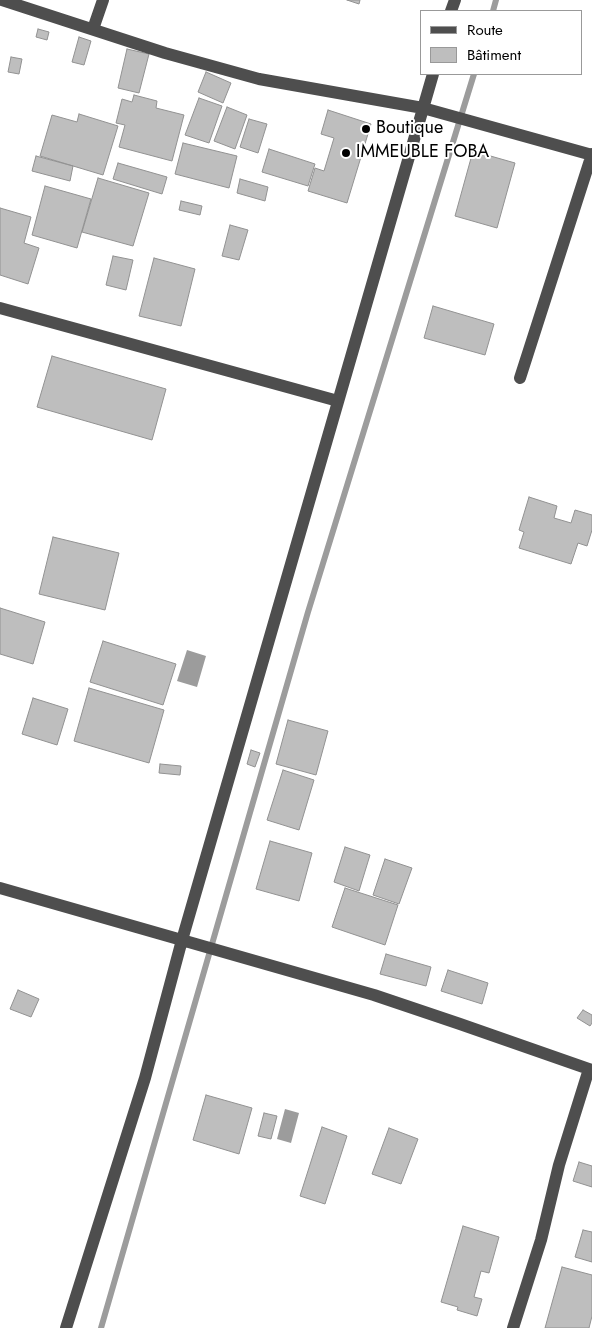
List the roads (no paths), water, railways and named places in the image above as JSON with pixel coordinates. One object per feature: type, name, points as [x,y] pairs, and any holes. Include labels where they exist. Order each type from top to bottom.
[{"type":"street","points":[[2,0],[165,53],[259,79],[423,108],[592,155],[520,378]]},
{"type":"street","points":[[93,29],[103,0]]},
{"type":"street","points":[[66,1328],[145,1078],[182,940],[433,75]]},
{"type":"street","points":[[0,308],[338,401]]},
{"type":"street","points":[[0,888],[374,995],[590,1070],[559,1165],[541,1240],[513,1328]]},
{"type":"waterway","points":[[493,10],[496,0]]},
{"type":"waterway","points":[[101,1328],[308,612],[474,75]]},
{"type":"place","name":"Boutique","points":[[366,129]]},
{"type":"place","name":"IMMEUBLE FOBA","points":[[346,153]]}]
